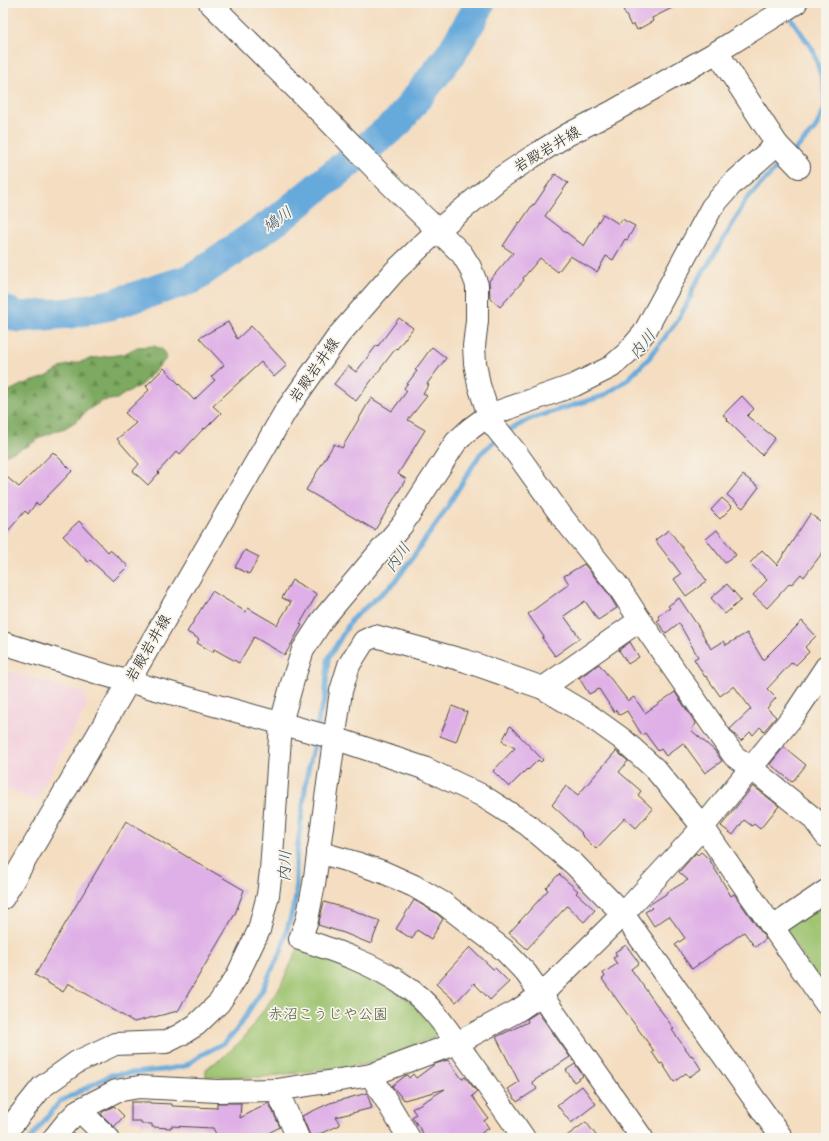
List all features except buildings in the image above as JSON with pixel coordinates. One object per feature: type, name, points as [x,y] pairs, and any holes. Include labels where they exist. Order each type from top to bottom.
[{"type":"street","points":[[210,3],[385,179],[462,254],[470,267],[477,285],[477,321],[474,346],[475,363],[479,385],[490,418],[563,518],[618,586],[734,756],[812,817],[826,836]]},
{"type":"street","name":"岩殿岩井線","points":[[3,898],[244,484],[284,412],[339,335],[395,271],[438,230],[499,179],[567,135],[612,112],[717,52],[796,3]]},
{"type":"street","points":[[717,52],[777,144],[799,167]]},
{"type":"street","points":[[3,1136],[42,1087],[77,1062],[115,1044],[166,1042],[196,1025],[219,1003],[236,978],[260,930],[268,895],[272,865],[281,723],[303,650],[323,619],[402,526],[456,442],[470,429],[490,418],[575,385],[611,367],[627,353],[644,333],[712,207],[732,184],[777,144]]},
{"type":"street","points":[[543,688],[640,620]]},
{"type":"street","points":[[524,1138],[445,1024],[429,1006],[406,986],[374,968],[345,955],[300,939],[307,920],[314,884],[341,691],[349,665],[364,641],[375,636],[466,661],[543,688],[590,716],[622,739],[655,769],[703,827],[826,1004]]},
{"type":"street","points":[[3,643],[128,681],[334,738],[424,768],[481,795],[528,825],[574,864],[623,914],[782,1138]]},
{"type":"street","points":[[54,1138],[79,1110],[116,1091],[139,1087],[217,1091],[277,1090],[371,1075],[457,1043],[516,1011],[542,994],[623,914],[703,827],[794,715],[826,667]]},
{"type":"street","points":[[318,852],[383,872],[414,886],[443,903],[504,950],[526,973],[542,994],[642,1138]]},
{"type":"street","points":[[773,927],[826,891]]},
{"type":"street","points":[[371,1075],[409,1138]]},
{"type":"street","points":[[277,1090],[298,1138]]},
{"type":"street","points":[[79,1110],[108,1138]]},
{"type":"shaded area","points":[[3,670],[84,693],[87,706],[35,802],[3,786]]},
{"type":"green space","points":[[154,346],[162,349],[167,358],[141,385],[117,399],[102,401],[88,410],[78,420],[65,428],[41,437],[28,446],[3,456],[3,394],[21,385],[46,377],[64,366],[94,358],[124,354],[137,347]]},
{"type":"green space","points":[[826,897],[826,994],[784,926]]},
{"type":"green space","name":"赤沼こうじや公園","points":[[298,948],[362,970],[411,1001],[439,1035],[368,1064],[263,1077],[206,1077],[206,1068],[221,1059],[243,1039],[280,987]]},
{"type":"waterway","name":"鳩川","points":[[3,310],[19,317],[70,313],[110,305],[191,279],[280,218],[398,122],[451,54],[480,3]]},
{"type":"waterway","name":"内川","points":[[788,14],[813,50],[824,85],[825,108],[815,129],[792,153]]},
{"type":"waterway","name":"内川","points":[[506,433],[529,419],[603,396],[627,380],[649,358],[678,320],[691,296],[693,288],[727,234],[746,200],[784,160]]},
{"type":"waterway","name":"内川","points":[[317,729],[319,716],[325,699],[328,659],[352,619],[395,582],[441,517],[480,454],[498,438]]},
{"type":"waterway","name":"内川","points":[[31,1138],[59,1102],[111,1075],[185,1066],[201,1055],[224,1043],[235,1032],[263,989],[281,952],[296,897],[296,859],[307,775],[315,739]]}]
